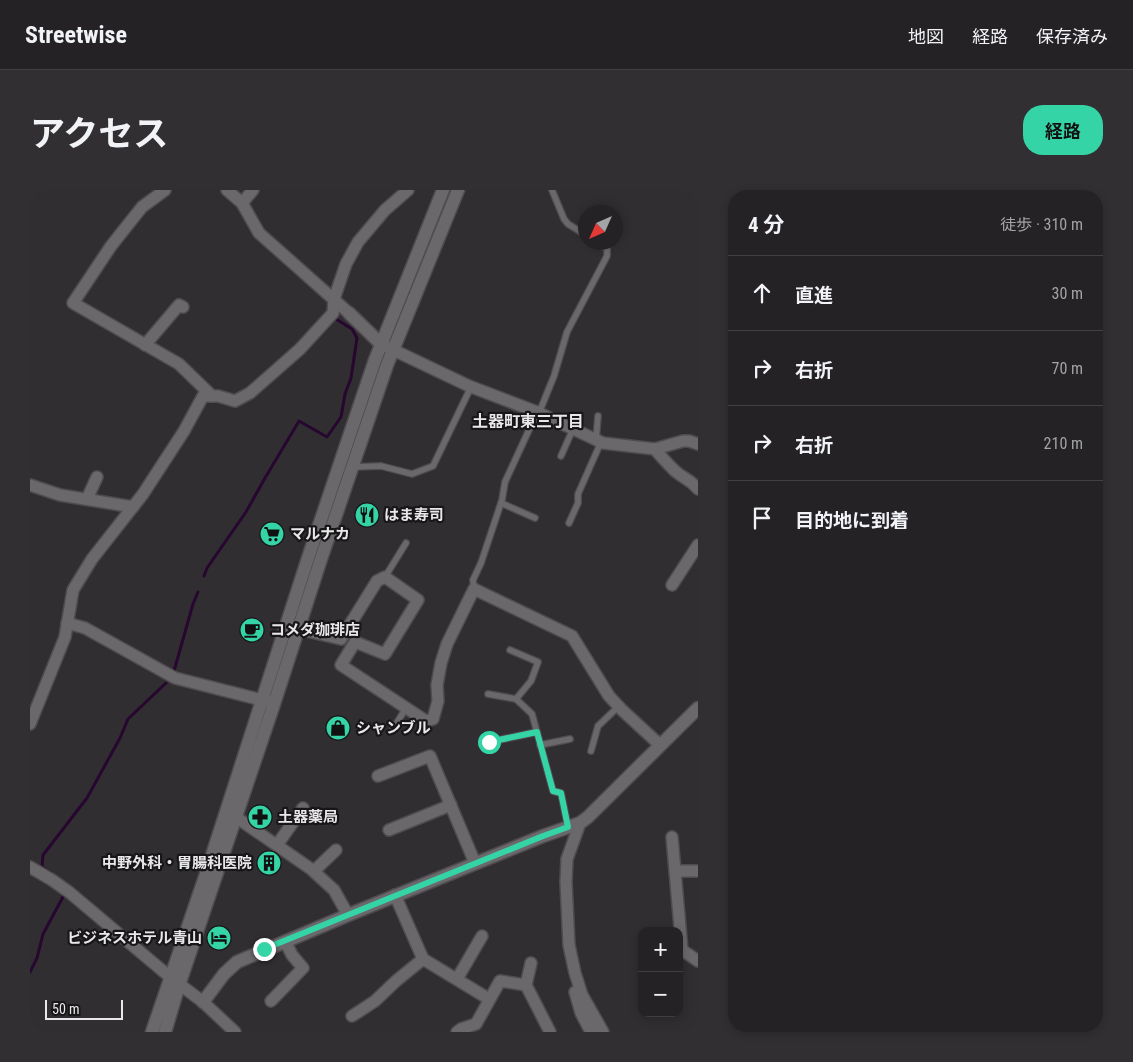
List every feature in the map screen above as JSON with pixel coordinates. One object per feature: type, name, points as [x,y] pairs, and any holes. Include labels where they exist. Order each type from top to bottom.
[{"type":"street","points":[[165,190],[142,207],[111,246],[73,303],[179,364],[212,396]]},
{"type":"street","points":[[227,190],[242,203],[260,233],[349,312],[381,344],[471,387],[540,413],[598,441],[655,449],[683,441],[698,444]]},
{"type":"street","points":[[242,203],[253,190]]},
{"type":"street","points":[[30,724],[65,637],[73,590],[92,559],[133,506],[184,431],[203,396],[218,396],[236,401],[250,393],[300,349],[333,313],[334,299],[346,264],[358,242],[385,210],[408,190]]},
{"type":"street","points":[[292,627],[312,549],[381,344],[443,190]]},
{"type":"street","points":[[152,1032],[175,981],[292,627],[352,467],[387,365],[458,190]]},
{"type":"street","points":[[145,345],[179,305],[182,307]]},
{"type":"street","points":[[655,449],[665,462],[677,473],[692,481],[698,489]]},
{"type":"street","points":[[86,499],[97,477]]},
{"type":"street","points":[[30,485],[60,495],[133,506]]},
{"type":"street","points":[[672,585],[698,545]]},
{"type":"street","points":[[292,627],[341,639],[355,642],[385,654],[418,600],[384,576],[377,581],[341,639]]},
{"type":"street","points":[[355,642],[341,666],[368,688],[426,721],[433,719],[438,701],[437,685],[441,663],[447,644],[474,589],[572,636],[609,696],[618,707],[660,745]]},
{"type":"street","points":[[67,623],[85,628],[175,678],[268,702]]},
{"type":"street","points":[[203,1002],[224,974],[237,962],[475,863],[580,823],[595,811],[698,708]]},
{"type":"street","points":[[378,776],[430,756],[475,863]]},
{"type":"street","points":[[389,830],[451,805]]},
{"type":"street","points":[[277,845],[303,808]]},
{"type":"street","points":[[231,814],[314,871],[334,890],[348,915]]},
{"type":"street","points":[[580,823],[567,859],[566,882],[569,945],[582,995],[603,1032]]},
{"type":"street","points":[[672,837],[682,950],[698,960]]},
{"type":"street","points":[[314,871],[336,850]]},
{"type":"street","points":[[30,867],[69,892],[175,981],[203,1002],[235,1032]]},
{"type":"street","points":[[675,871],[698,871]]},
{"type":"street","points":[[395,896],[423,959],[484,996]]},
{"type":"street","points":[[457,979],[482,936]]},
{"type":"street","points":[[271,1001],[303,968],[292,955],[285,941]]},
{"type":"street","points":[[352,1016],[375,1001],[423,959]]},
{"type":"street","points":[[531,963],[526,985],[550,1032]]},
{"type":"street","points":[[575,973],[574,989],[581,1013],[591,1032]]},
{"type":"street","points":[[165,1032],[175,981]]},
{"type":"street","points":[[457,1032],[476,1024],[500,981],[526,985]]},
{"type":"lane","points":[[552,190],[564,219],[578,231]]},
{"type":"lane","points":[[474,589],[473,580],[481,563],[501,503],[505,482],[534,419],[540,413],[554,376],[567,332],[607,256],[607,250]]},
{"type":"lane","points":[[352,467],[381,466],[412,474],[433,466],[471,387]]},
{"type":"lane","points":[[569,523],[578,503],[578,494],[598,441],[598,416]]},
{"type":"lane","points":[[561,456],[573,429]]},
{"type":"lane","points":[[501,503],[535,518]]},
{"type":"lane","points":[[384,576],[406,543]]},
{"type":"lane","points":[[510,650],[538,662],[531,681],[516,699]]},
{"type":"lane","points":[[488,694],[516,699],[532,714],[553,791],[561,793],[568,827]]},
{"type":"lane","points":[[591,751],[598,726],[618,707]]},
{"type":"lane","points":[[393,729],[406,708]]},
{"type":"lane","points":[[489,742],[537,732]]},
{"type":"lane","points":[[540,745],[570,740]]},
{"type":"waterway","points":[[204,576],[207,568],[246,512],[299,421],[327,437],[341,417],[345,394],[351,378],[357,338],[352,329],[336,319]]},
{"type":"waterway","points":[[174,671],[198,592]]},
{"type":"waterway","points":[[51,873],[42,867],[43,855],[87,798],[120,738],[128,719],[166,683]]},
{"type":"waterway","points":[[30,972],[37,958],[43,934],[64,895]]},
{"type":"place","name":"はま寿司","points":[[367,515]]},
{"type":"place","name":"マルナカ","points":[[272,534]]},
{"type":"place","name":"コメダ珈琲店","points":[[252,630]]},
{"type":"place","name":"シャンブル","points":[[338,728]]},
{"type":"place","name":"土器薬局","points":[[260,817]]},
{"type":"place","name":"中野外科・胃腸科医院","points":[[269,863]]},
{"type":"place","name":"ビジネスホテル青山","points":[[219,938]]},
{"type":"district","name":"土器町東三丁目","points":[[528,421]]},
{"type":"route","points":[[264,949],[568,827],[561,793],[553,791],[537,732],[489,742]]}]
